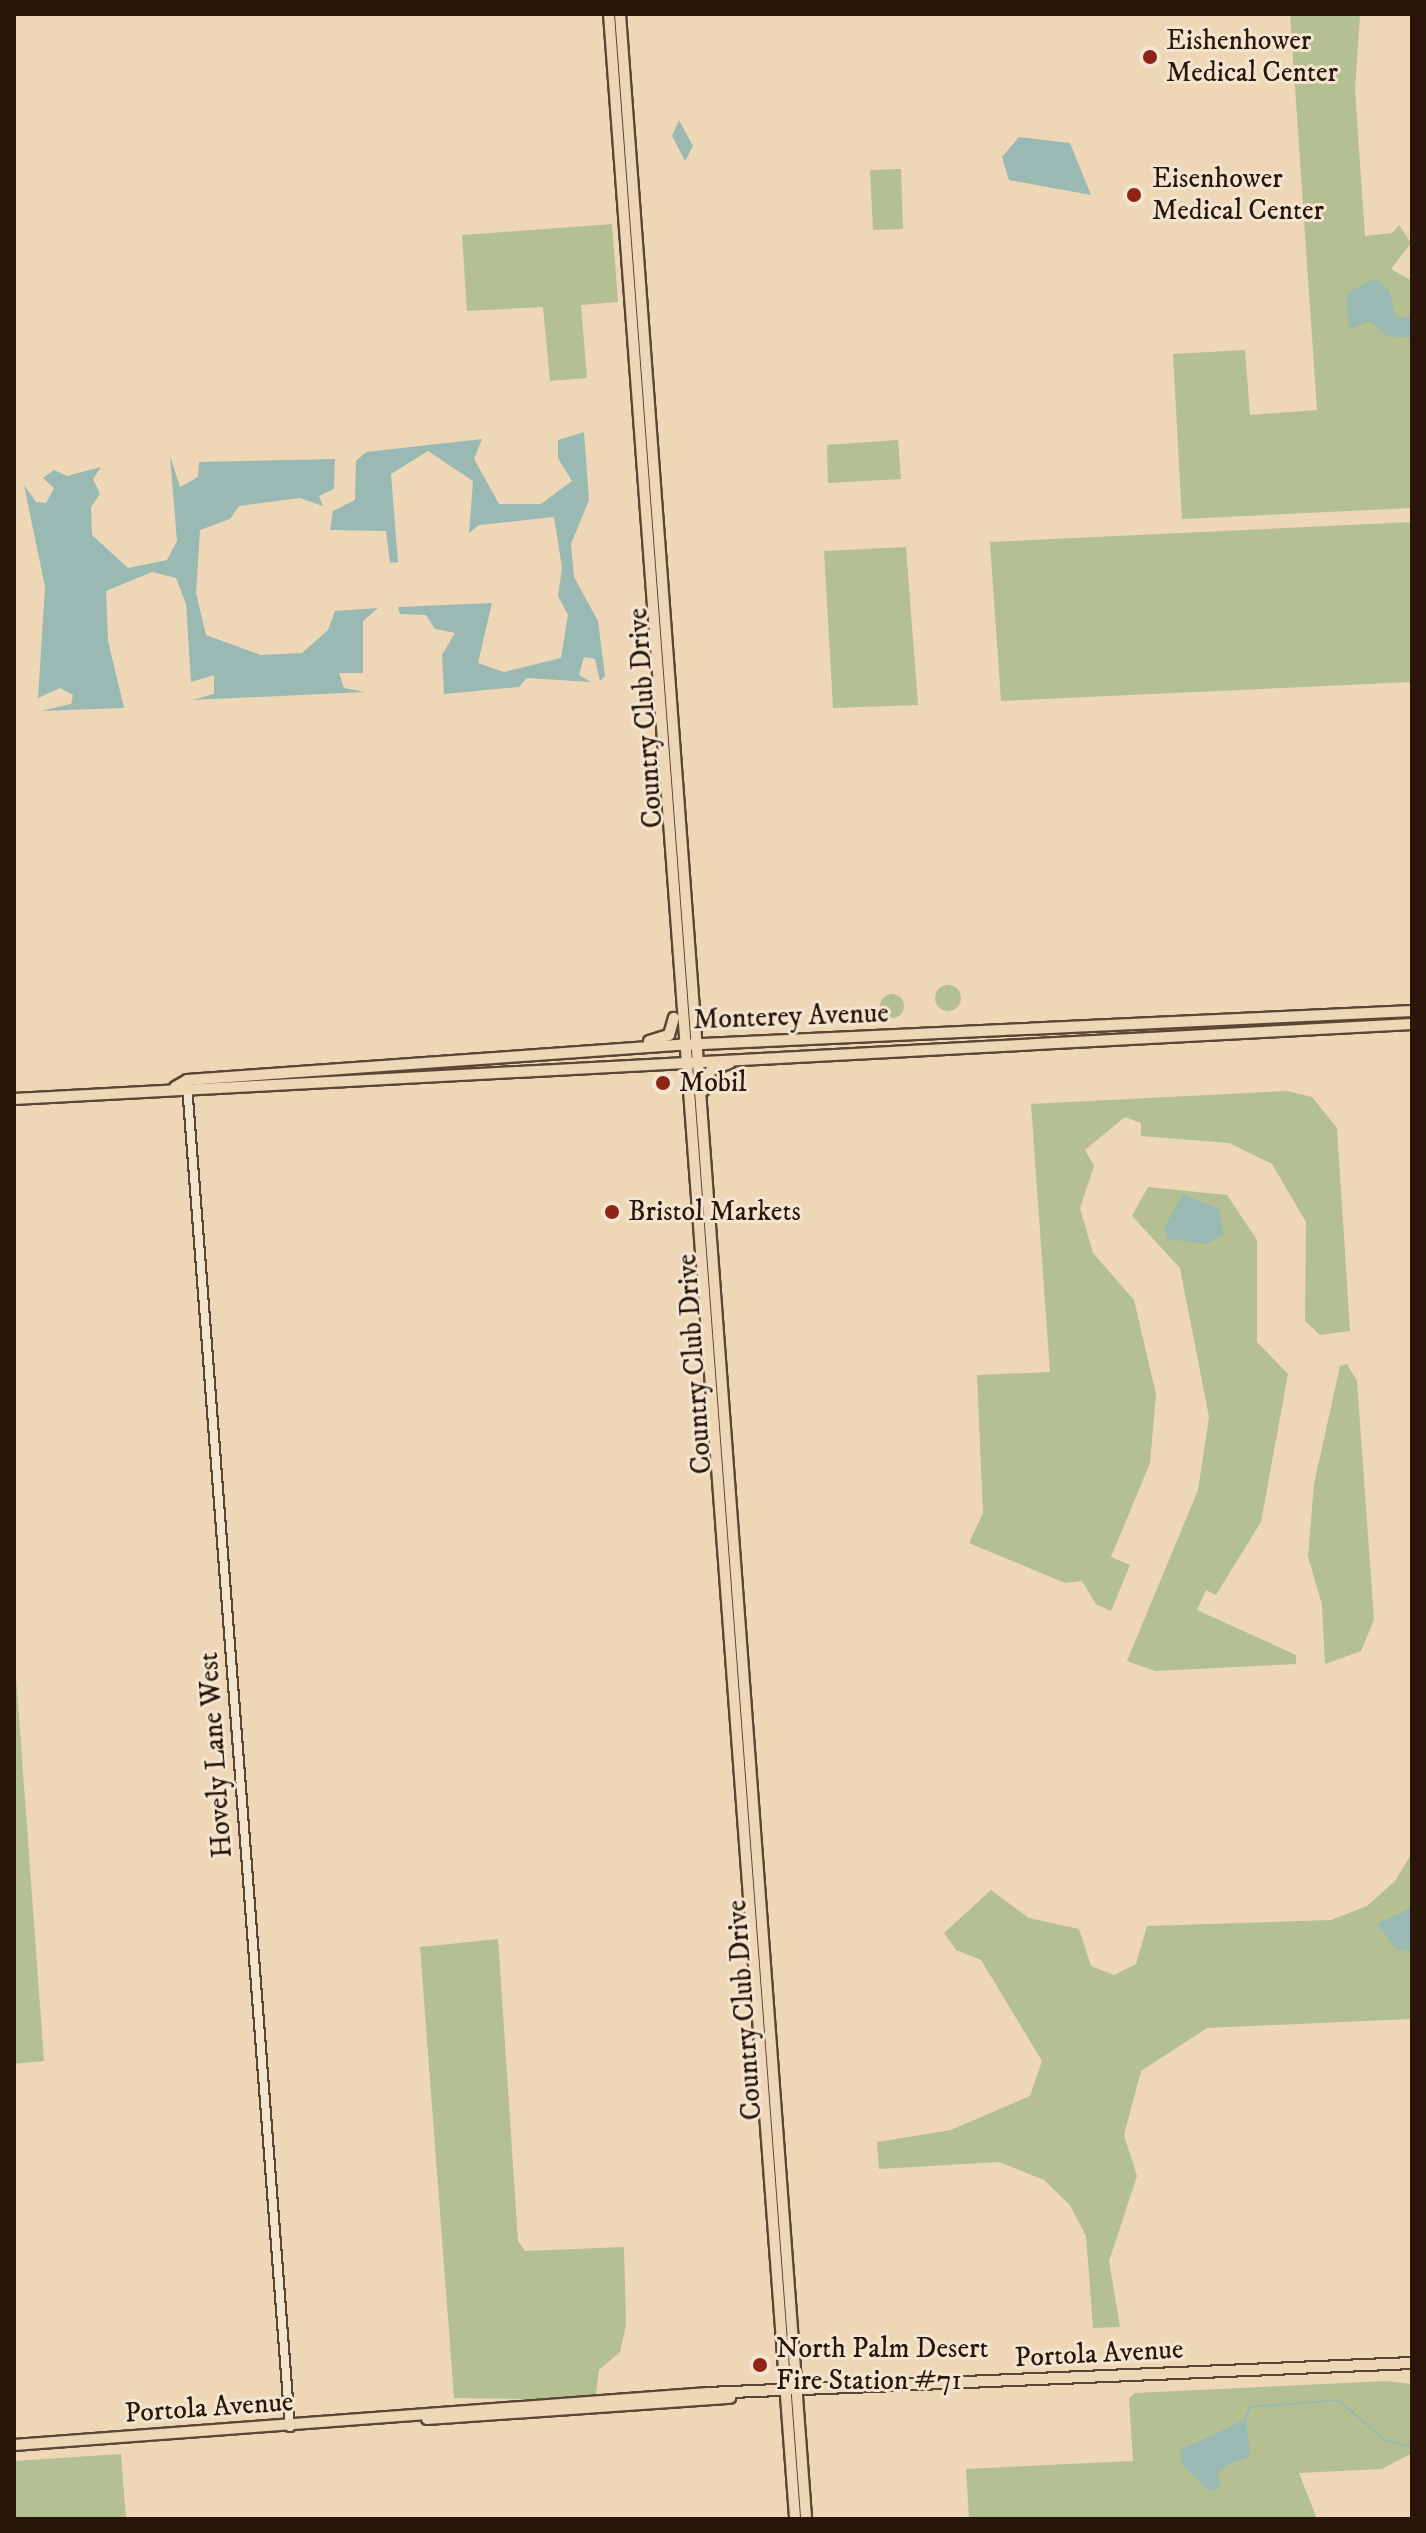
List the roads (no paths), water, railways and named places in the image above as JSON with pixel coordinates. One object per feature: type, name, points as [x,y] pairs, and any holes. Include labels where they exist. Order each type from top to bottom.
[{"type":"main road","name":"Country Club Drive","points":[[609,14],[682,1060],[779,2304],[806,2519]]},
{"type":"main road","name":"Country Club Drive","points":[[620,14],[793,2333],[791,2392],[795,2519]]},
{"type":"main road","points":[[634,381],[643,385],[649,411]]},
{"type":"main road","points":[[627,1050],[669,1035],[677,981]]},
{"type":"main road","name":"Monterey Avenue","points":[[175,1087],[187,1080],[696,1044],[1412,1011]]},
{"type":"main road","points":[[1324,1029],[1358,1024],[1371,1013]]},
{"type":"main road","name":"Monterey Avenue","points":[[14,1099],[175,1087],[188,1092],[697,1059],[1412,1024]]},
{"type":"main road","points":[[947,1047],[996,1032]]},
{"type":"main road","points":[[700,1105],[711,1070],[765,1056]]},
{"type":"main road","points":[[779,2304],[793,2333]]},
{"type":"main road","name":"Portola Avenue","points":[[407,2418],[551,2413],[791,2392],[1412,2363]]},
{"type":"main road","name":"Portola Avenue","points":[[14,2445],[290,2427],[595,2402],[740,2396]]},
{"type":"main road","points":[[551,2413],[595,2402]]},
{"type":"street","name":"Hovely Lane West","points":[[187,1080],[290,2427]]},
{"type":"water","points":[[679,120],[693,146],[685,161],[672,136]]},
{"type":"water","points":[[1019,137],[1070,143],[1091,195],[1009,180],[1002,157]]},
{"type":"water","points":[[1376,278],[1390,292],[1395,316],[1412,318],[1412,338],[1387,336],[1371,321],[1349,329],[1346,293]]},
{"type":"water","points":[[584,432],[589,500],[571,544],[574,577],[598,621],[605,676],[600,681],[595,659],[584,657],[579,675],[591,682],[527,678],[519,687],[444,694],[442,655],[455,633],[435,629],[426,615],[400,614],[398,607],[492,603],[478,663],[504,672],[561,658],[568,615],[558,596],[562,568],[554,517],[479,525],[469,533],[473,481],[428,451],[391,474],[398,562],[390,563],[386,531],[330,530],[333,511],[355,500],[356,461],[366,452],[482,439],[474,459],[499,504],[541,504],[572,481],[558,458],[558,440]]},
{"type":"water","points":[[170,456],[180,487],[198,477],[199,462],[335,459],[334,489],[319,496],[323,506],[300,498],[239,506],[230,519],[200,530],[196,593],[206,635],[261,655],[302,653],[328,630],[335,611],[378,608],[363,621],[363,673],[339,673],[344,688],[365,692],[192,700],[214,694],[214,675],[191,682],[186,604],[176,578],[152,572],[106,591],[108,641],[124,708],[41,711],[71,704],[73,695],[60,688],[38,698],[45,587],[24,485],[36,502],[46,503],[54,488],[43,478],[54,470],[67,476],[101,467],[93,479],[100,494],[91,507],[92,535],[128,568],[167,560],[177,541]]},
{"type":"water","points":[[1183,1194],[1219,1209],[1224,1235],[1207,1244],[1168,1239],[1165,1226]]},
{"type":"water","points":[[1412,1907],[1412,1950],[1397,1950],[1377,1924]]},
{"type":"water","points":[[1246,2419],[1250,2456],[1225,2466],[1217,2474],[1221,2487],[1209,2491],[1182,2465],[1180,2450]]},
{"type":"waterway","points":[[1244,2419],[1251,2407],[1338,2400],[1385,2440],[1411,2447]]},
{"type":"place","name":"Eishenhower Medical Center","points":[[1150,57]]},
{"type":"place","name":"Eisenhower Medical Center","points":[[1134,195]]},
{"type":"place","name":"Mobil","points":[[663,1083]]},
{"type":"place","name":"Bristol Markets","points":[[612,1212]]},
{"type":"place","name":"North Palm Desert Fire Station #71","points":[[760,2365]]}]
